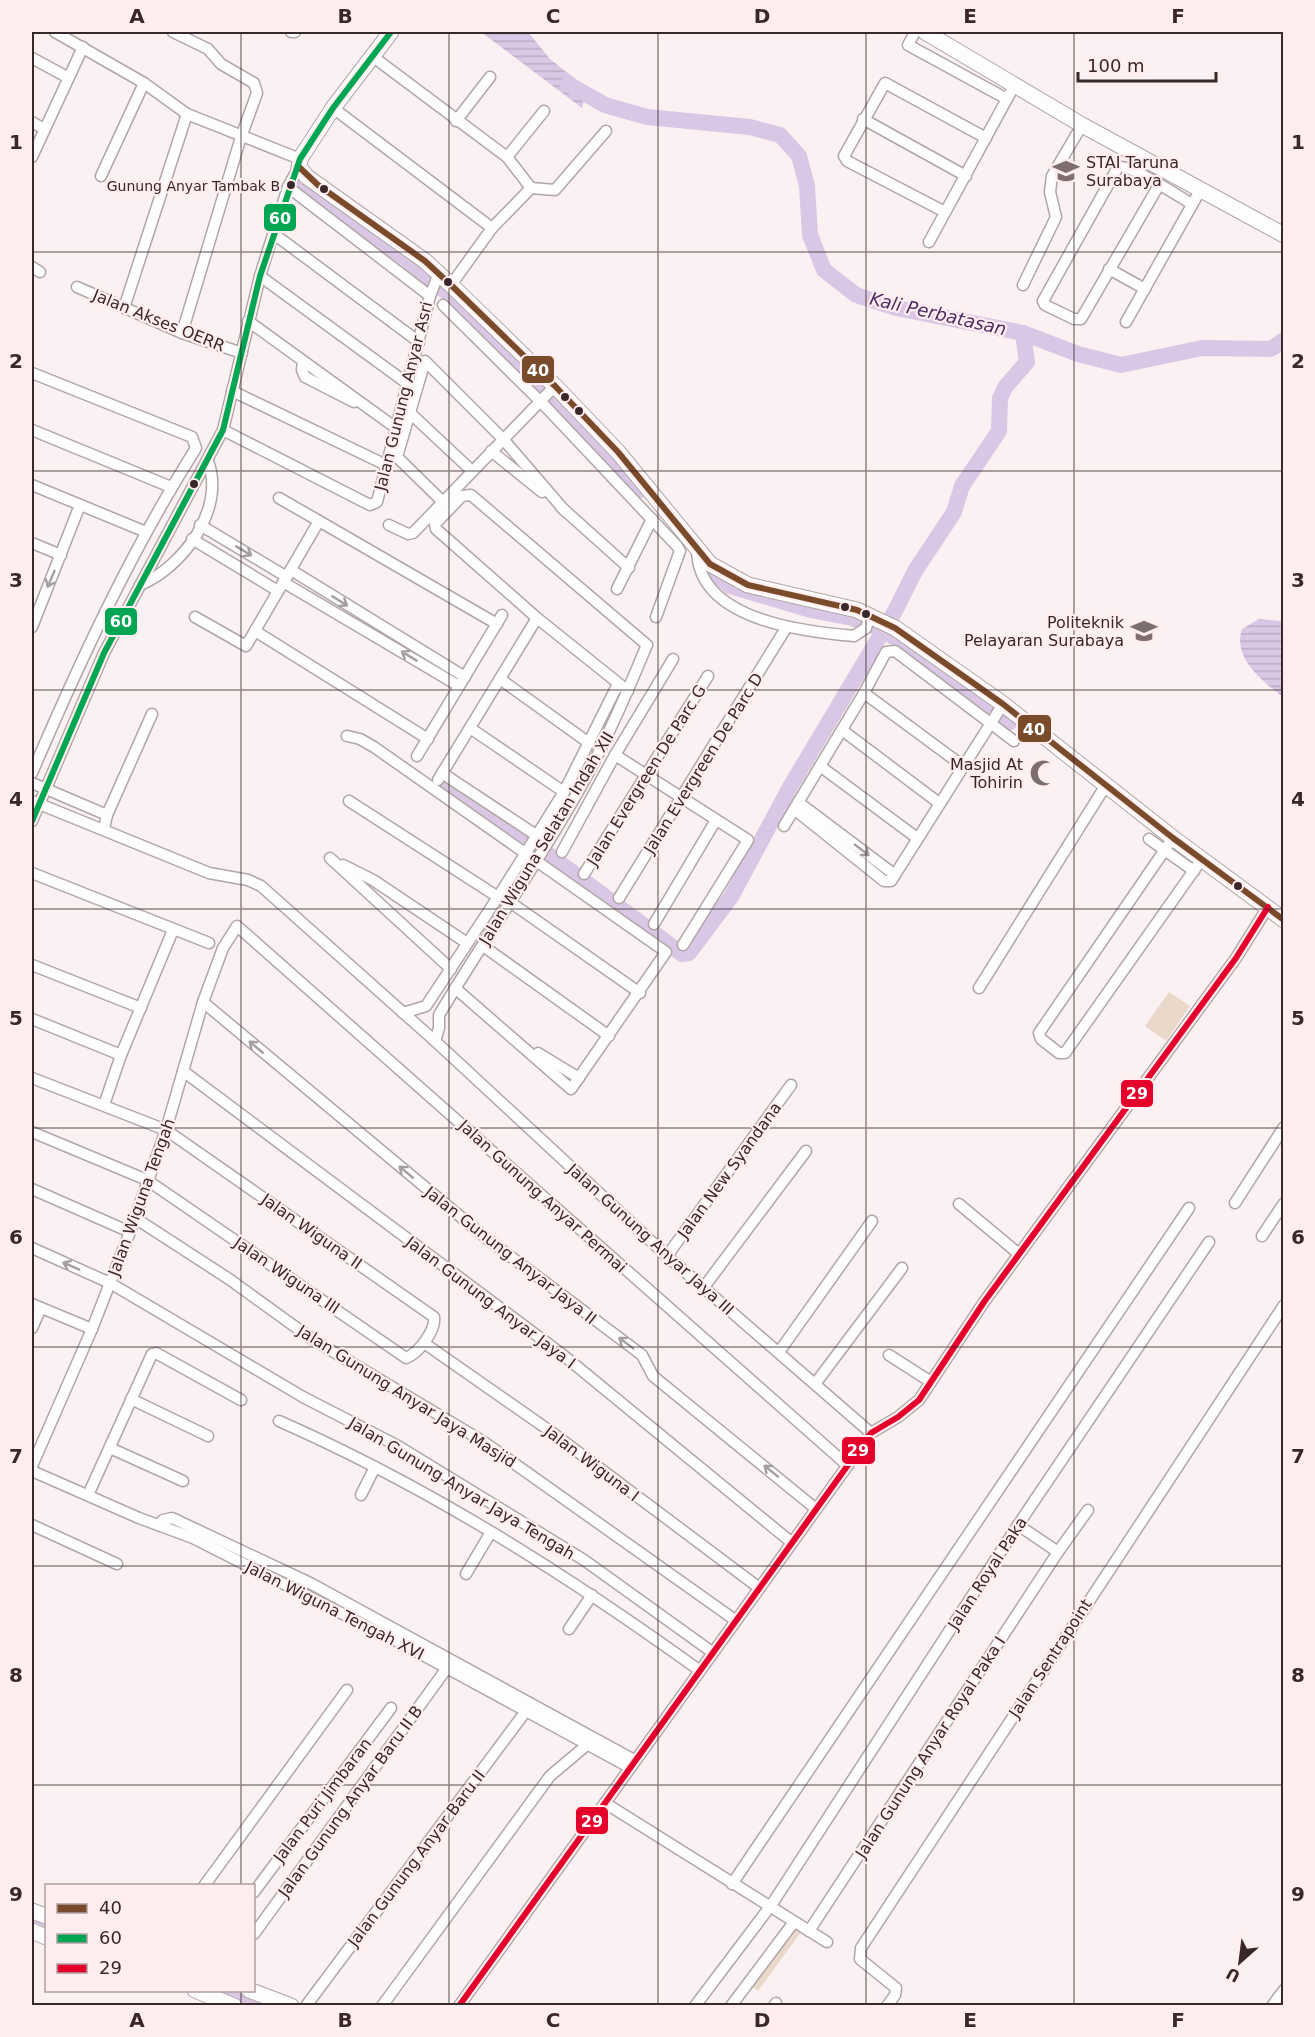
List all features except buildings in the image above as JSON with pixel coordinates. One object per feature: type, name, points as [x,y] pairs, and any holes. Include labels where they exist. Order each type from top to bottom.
[{"type":"street","points":[[55,32],[144,83],[187,114],[299,163],[318,185],[437,277],[452,285],[550,396],[680,551],[656,617]]},
{"type":"street","points":[[173,32],[208,49],[221,64],[254,83],[257,93],[241,137],[182,333]]},
{"type":"street","points":[[32,821],[35,803],[46,789],[104,652],[223,430],[260,276],[288,187],[299,163],[333,108],[391,32]]},
{"type":"street","points":[[915,32],[908,45],[1082,125],[1284,235]]},
{"type":"street","points":[[925,32],[1010,93]]},
{"type":"street","points":[[32,157],[83,46]]},
{"type":"street","points":[[372,56],[507,157],[531,188],[555,190],[606,131]]},
{"type":"street","points":[[32,58],[67,77]]},
{"type":"street","points":[[456,121],[490,77]]},
{"type":"street","points":[[101,176],[144,83]]},
{"type":"street","points":[[945,212],[846,160],[844,156],[863,119],[885,83],[986,138]]},
{"type":"street","points":[[929,242],[1010,93]]},
{"type":"street","points":[[333,108],[492,228]]},
{"type":"street","points":[[507,157],[544,111]]},
{"type":"street","points":[[124,308],[187,114]]},
{"type":"street","points":[[863,119],[966,176]]},
{"type":"street","points":[[32,122],[44,129]]},
{"type":"street","points":[[1023,285],[1056,217],[1050,192],[1052,176],[1082,125]]},
{"type":"street","points":[[1159,184],[1090,305],[1078,320],[1043,303],[1118,167],[1125,166],[1159,184],[1192,204]]},
{"type":"street","name":"Jalan Gunung Anyar Asri","points":[[288,187],[430,294]]},
{"type":"street","points":[[452,285],[492,228],[531,188]]},
{"type":"street","points":[[1126,322],[1201,189]]},
{"type":"street","points":[[274,234],[418,342]]},
{"type":"street","points":[[1109,269],[1145,289]]},
{"type":"street","points":[[260,276],[408,384]]},
{"type":"street","name":"Jalan Gunung Anyar Asri","points":[[223,430],[370,505],[377,502],[430,294],[437,277]]},
{"type":"street","name":"Jalan Akses OERR","points":[[77,287],[182,333],[242,353]]},
{"type":"street","points":[[443,305],[618,452],[697,552],[718,570],[748,585],[890,626],[1106,785],[1168,844],[1268,907],[1284,920]]},
{"type":"street","points":[[248,321],[396,428]]},
{"type":"street","points":[[443,502],[399,462],[397,452],[423,363],[429,362],[505,442],[565,511]]},
{"type":"street","points":[[32,373],[192,437],[196,448],[146,532],[84,653],[32,773]]},
{"type":"street","points":[[232,391],[386,465]]},
{"type":"street","points":[[389,525],[408,534],[413,533],[471,470],[491,451],[505,442],[550,396]]},
{"type":"street","points":[[410,412],[471,470]]},
{"type":"street","points":[[32,430],[171,487]]},
{"type":"street","points":[[491,451],[565,511],[628,568]]},
{"type":"street","points":[[140,585],[158,577],[173,565],[201,525],[213,486],[213,474],[208,461]]},
{"type":"street","points":[[32,485],[146,532]]},
{"type":"street","name":"Jalan Wiguna Selatan Indah XII","points":[[435,1041],[440,1028],[439,1015],[538,860],[613,728],[646,647],[645,642],[471,495],[462,496],[435,527],[537,618]]},
{"type":"street","points":[[279,498],[499,620],[417,756]]},
{"type":"street","points":[[32,627],[37,600],[61,555],[80,505]]},
{"type":"street","points":[[616,588],[652,519]]},
{"type":"street","points":[[195,617],[243,647],[246,646],[319,521]]},
{"type":"street","points":[[201,525],[285,580],[462,682]]},
{"type":"street","points":[[192,540],[285,580]]},
{"type":"street","points":[[32,543],[61,555]]},
{"type":"street","points":[[697,552],[700,572],[709,586],[725,602],[786,628],[854,636],[868,621]]},
{"type":"street","points":[[547,844],[440,776],[537,618],[628,691]]},
{"type":"street","name":"Jalan Evergreen De Parc D","points":[[619,898],[683,798],[786,628]]},
{"type":"street","points":[[255,631],[428,739]]},
{"type":"street","points":[[784,826],[886,652],[895,651],[1014,741]]},
{"type":"street","points":[[562,852],[615,755],[674,659]]},
{"type":"street","name":"Jalan Evergreen De Parc G","points":[[584,874],[708,676]]},
{"type":"street","points":[[500,679],[589,743]]},
{"type":"street","name":"Jalan Wiguna Selatan Indah XII","points":[[426,1006],[564,792],[618,684]]},
{"type":"street","points":[[864,693],[963,766]]},
{"type":"street","points":[[796,806],[893,878],[1001,706]]},
{"type":"street","points":[[104,829],[107,815],[153,714]]},
{"type":"street","points":[[470,729],[564,792]]},
{"type":"street","points":[[842,730],[939,803]]},
{"type":"street","points":[[347,736],[360,739],[374,747],[538,860],[666,953],[571,1089],[568,1089],[521,1043],[455,987]]},
{"type":"street","points":[[615,755],[748,840],[683,945]]},
{"type":"street","points":[[820,766],[917,838]]},
{"type":"street","points":[[32,783],[107,815]]},
{"type":"street","points":[[979,988],[1106,785]]},
{"type":"street","points":[[349,801],[498,897]]},
{"type":"street","name":"Jalan Gunung Anyar Jaya III","points":[[35,803],[209,873],[248,880],[261,886],[435,1041],[666,1256],[871,1433]]},
{"type":"street","points":[[654,924],[716,820]]},
{"type":"street","points":[[1149,839],[1168,844]]},
{"type":"street","points":[[1168,844],[1039,1034],[1041,1039],[1059,1053],[1065,1053],[1198,865]]},
{"type":"street","points":[[451,969],[362,889],[334,860],[373,880],[467,943]]},
{"type":"street","points":[[32,873],[209,943]]},
{"type":"street","points":[[510,902],[640,993]]},
{"type":"street","points":[[459,2006],[758,1587],[871,1433],[913,1405],[931,1382],[1019,1254],[1236,958],[1268,907]]},
{"type":"street","name":"Jalan Wiguna Tengah","points":[[32,1468],[92,1329],[130,1233],[166,1130],[203,1002],[223,948],[236,926],[239,926]]},
{"type":"street","name":"Jalan Gunung Anyar Permai","points":[[239,926],[848,1466]]},
{"type":"street","points":[[104,1105],[121,1055],[173,930]]},
{"type":"street","points":[[483,946],[609,1036]]},
{"type":"street","points":[[32,964],[141,1008]]},
{"type":"street","name":"Jalan Gunung Anyar Jaya II","points":[[203,1002],[486,1238],[642,1355],[653,1376],[816,1509]]},
{"type":"street","points":[[404,1013],[426,1006],[439,1015]]},
{"type":"street","points":[[32,1019],[121,1055]]},
{"type":"street","name":"Jalan Gunung Anyar Jaya I","points":[[183,1071],[563,1355],[791,1542]]},
{"type":"street","points":[[32,1078],[166,1130]]},
{"type":"street","name":"Jalan New Syandana","points":[[666,1256],[791,1085]]},
{"type":"street","points":[[1235,1203],[1284,1127]]},
{"type":"street","name":"Jalan Wiguna II","points":[[166,1130],[434,1317],[434,1323],[424,1343]]},
{"type":"street","points":[[32,1132],[147,1180]]},
{"type":"street","points":[[704,1287],[806,1150]]},
{"type":"street","name":"Jalan Wiguna III","points":[[147,1180],[406,1358],[424,1343]]},
{"type":"street","points":[[32,1189],[130,1233]]},
{"type":"street","points":[[1262,1236],[1284,1203]]},
{"type":"street","points":[[959,1204],[1019,1254]]},
{"type":"street","points":[[732,1884],[1189,1208]]},
{"type":"street","name":"Jalan Gunung Anyar Jaya Masjid","points":[[135,1218],[229,1279],[312,1339],[484,1442],[735,1620]]},
{"type":"street","points":[[779,1352],[872,1221]]},
{"type":"street","name":"Jalan Royal Paka","points":[[695,2006],[769,1907],[1018,1525],[1209,1242]]},
{"type":"street","name":"Jalan Gunung Anyar Jaya Tengah","points":[[32,1248],[110,1283],[303,1397],[398,1446],[564,1548],[712,1652]]},
{"type":"street","points":[[815,1384],[902,1268]]},
{"type":"street","name":"Jalan Sentrapoint","points":[[887,2006],[895,1995],[896,1988],[862,1961],[859,1956],[861,1948],[1284,1305]]},
{"type":"street","points":[[32,1328],[36,1306],[92,1329]]},
{"type":"street","name":"Jalan Wiguna I","points":[[424,1343],[550,1431],[758,1587]]},
{"type":"street","points":[[87,1495],[132,1399],[148,1358],[156,1353],[241,1400]]},
{"type":"street","points":[[889,1355],[931,1382]]},
{"type":"street","points":[[132,1399],[208,1436]]},
{"type":"street","points":[[279,1421],[375,1467],[491,1532],[592,1595],[699,1670]]},
{"type":"street","points":[[110,1448],[183,1481]]},
{"type":"street","points":[[361,1495],[375,1467]]},
{"type":"street","name":"Jalan Wiguna Tengah XVI","points":[[32,1468],[87,1495],[193,1539],[447,1668],[588,1744],[632,1763]]},
{"type":"street","name":"Jalan Gunung Anyar Royal Paka I","points":[[809,1931],[1054,1558],[1089,1510]]},
{"type":"street","points":[[158,1526],[163,1520],[172,1518],[310,1584],[632,1763]]},
{"type":"street","points":[[1018,1525],[1054,1558]]},
{"type":"street","points":[[32,1526],[117,1564]]},
{"type":"street","points":[[466,1574],[491,1532]]},
{"type":"street","points":[[569,1629],[592,1595]]},
{"type":"street","name":"Jalan Gunung Anyar Baru II B","points":[[255,1933],[447,1668]]},
{"type":"street","points":[[205,1884],[347,1690]]},
{"type":"street","name":"Jalan Puri Jimbaran","points":[[255,1891],[391,1708]]},
{"type":"street","name":"Jalan Gunung Anyar Baru II","points":[[306,2006],[526,1711]]},
{"type":"street","points":[[382,2006],[550,1776],[588,1744]]},
{"type":"street","points":[[605,1803],[827,1942]]},
{"type":"street","points":[[731,2006],[794,1922]]},
{"type":"street","points":[[1272,2006],[1284,1990]]},
{"type":"street","points":[[200,1992],[234,2006]]},
{"type":"street","points":[[254,1992],[291,2006]]},
{"type":"shaded area","points":[[481,32],[528,32],[550,59],[587,88],[582,108]]},
{"type":"shaded area","points":[[1259,619],[1282,621],[1283,619],[1283,697],[1259,677],[1241,650],[1242,629]]},
{"type":"shaded area","points":[[1169,992],[1190,1006],[1166,1041],[1145,1026]]},
{"type":"shaded area","points":[[796,1928],[801,1932],[758,1991],[753,1987]]},
{"type":"waterway","name":"Kali Perbatasan","points":[[568,84],[605,105],[647,117],[750,127],[780,135],[799,156],[807,186],[810,235],[824,270],[856,295],[896,308],[1023,333],[1078,354],[1121,365],[1202,348],[1271,349],[1284,340]]},
{"type":"waterway","points":[[295,182],[405,258],[444,290],[557,402],[640,490]]},
{"type":"waterway","points":[[445,786],[549,855],[682,954],[689,953],[731,897],[790,787],[895,611],[915,571],[954,512],[962,486],[999,431],[1000,398],[1006,386],[1027,362],[1023,333]]},
{"type":"waterway","points":[[705,564],[730,586],[811,610],[852,618],[884,630],[1010,722]]},
{"type":"waterway","points":[[32,1921],[45,1926]]},
{"type":"waterway","points":[[223,1992],[259,2006]]},
{"type":"transit line","name":"60","points":[[32,821],[104,653],[223,430],[260,276],[300,159],[333,108],[391,32]]},
{"type":"transit line","name":"40","points":[[299,167],[318,185],[425,261],[451,285],[555,386],[618,452],[710,564],[748,585],[857,610],[895,628],[1003,704],[1173,838],[1284,920]]},
{"type":"transit line","name":"29","points":[[459,2006],[871,1433],[898,1417],[919,1400],[984,1302],[1236,958],[1268,907]]},
{"type":"place","name":"STAI Taruna Surabaya","points":[[1066,171]]},
{"type":"place","name":"Gunung Anyar Tambak B","points":[[291,185]]},
{"type":"place","name":"Politeknik Pelayaran Surabaya","points":[[1144,631]]},
{"type":"place","name":"Masjid At Tohirin","points":[[1043,773]]}]
